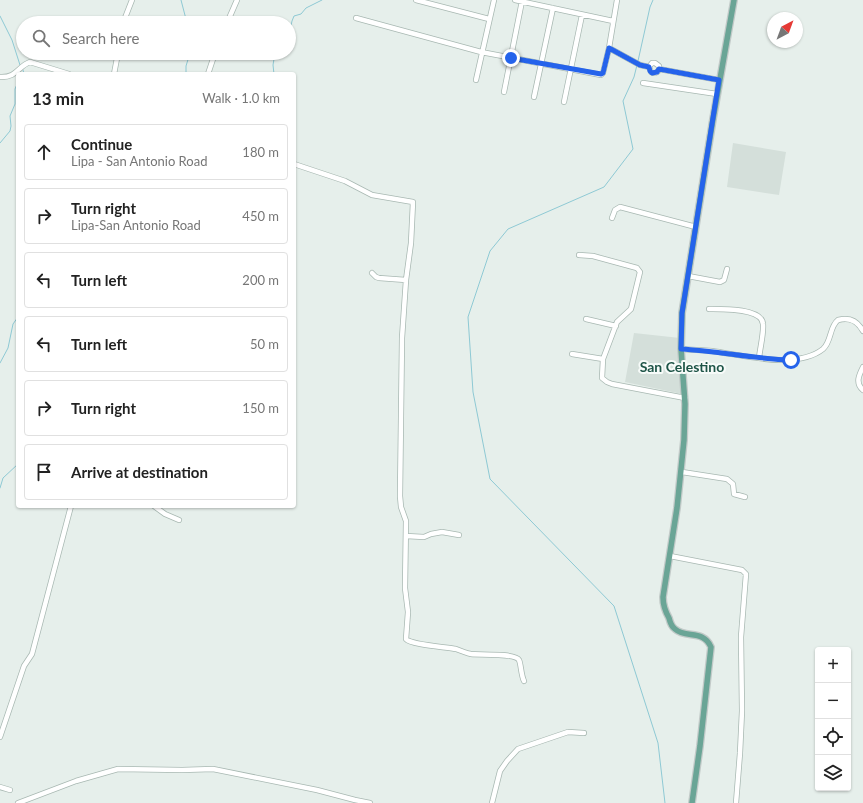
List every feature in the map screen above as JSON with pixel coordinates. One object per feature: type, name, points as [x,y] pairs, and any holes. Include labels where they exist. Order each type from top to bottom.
[{"type":"main road","points":[[692,803],[711,647],[705,638],[701,636],[676,630],[671,624],[664,609],[663,597],[682,472],[685,398],[681,349],[682,313],[719,80],[734,0]]},
{"type":"street","points":[[126,16],[132,0]]},
{"type":"street","points":[[230,16],[237,0]]},
{"type":"street","points":[[416,0],[489,19]]},
{"type":"street","points":[[476,80],[481,52],[494,0]]},
{"type":"street","points":[[514,0],[613,21]]},
{"type":"street","points":[[356,18],[481,52],[602,74],[609,48],[617,0]]},
{"type":"street","points":[[504,92],[522,2]]},
{"type":"street","points":[[534,97],[553,8]]},
{"type":"street","points":[[564,102],[582,14]]},
{"type":"street","points":[[609,48],[640,65],[649,67],[652,63],[655,63],[658,65],[659,69],[719,80]]},
{"type":"street","points":[[114,72],[117,60]]},
{"type":"street","points":[[209,72],[213,60]]},
{"type":"street","points":[[0,77],[9,76],[30,62],[62,72]]},
{"type":"street","points":[[643,83],[717,94]]},
{"type":"street","points":[[296,165],[345,181],[372,195],[413,202],[411,243],[406,280],[402,338],[400,496],[401,507],[406,521],[405,588],[408,612],[406,639],[408,641],[458,650],[471,654],[490,654],[516,658],[519,660],[524,681]]},
{"type":"street","points":[[612,218],[615,210],[620,207],[696,227]]},
{"type":"street","points":[[579,255],[593,256],[637,268],[640,272],[631,309],[619,320],[603,359],[602,378],[607,382],[685,398]]},
{"type":"street","points":[[688,276],[720,282],[724,280],[727,268]]},
{"type":"street","points":[[372,273],[379,278],[406,280]]},
{"type":"street","points":[[709,309],[742,311],[760,316],[763,324],[759,358]]},
{"type":"street","points":[[681,349],[791,360],[804,358],[817,352],[827,344],[835,322],[844,318],[850,318],[857,322],[863,330]]},
{"type":"street","points":[[586,319],[616,326]]},
{"type":"street","points":[[572,354],[603,359]]},
{"type":"street","points":[[863,367],[858,382],[863,390]]},
{"type":"street","points":[[682,472],[727,479],[733,484],[734,494],[745,497]]},
{"type":"street","points":[[0,737],[24,666],[32,654],[71,508]]},
{"type":"street","points":[[157,508],[165,514],[179,520]]},
{"type":"street","points":[[406,536],[424,537],[438,533],[459,535]]},
{"type":"street","points":[[670,556],[742,570],[746,574],[741,637],[742,711],[736,803]]},
{"type":"street","points":[[492,803],[500,771],[518,750],[568,732],[584,733]]},
{"type":"street","points":[[18,803],[76,781],[118,769],[212,769],[317,790],[370,803]]},
{"type":"street","points":[[0,787],[10,790]]},
{"type":"shaded area","points":[[733,143],[786,152],[779,195],[727,187]]},
{"type":"shaded area","points":[[634,333],[680,338],[682,394],[625,382]]},
{"type":"waterway","points":[[181,0],[185,16]]},
{"type":"waterway","points":[[294,16],[301,14],[306,8],[322,0]]},
{"type":"waterway","points":[[638,61],[650,7],[653,0]]},
{"type":"waterway","points":[[0,16],[12,40],[16,52]]},
{"type":"waterway","points":[[18,60],[20,65]]},
{"type":"waterway","points":[[186,72],[188,60]]},
{"type":"waterway","points":[[274,60],[274,72]]},
{"type":"waterway","points":[[637,65],[634,77],[623,101],[633,149],[604,187],[508,229],[490,251],[468,317],[473,392],[490,479],[614,606],[658,743],[665,803]]},
{"type":"waterway","points":[[0,143],[10,131],[10,116],[15,104],[16,87]]},
{"type":"waterway","points":[[0,363],[8,348],[13,324],[16,320]]},
{"type":"waterway","points":[[0,488],[3,478],[16,466]]},
{"type":"district","name":"San Celestino","points":[[682,366]]},
{"type":"route","points":[[511,58],[602,74],[609,48],[640,65],[649,67],[652,73],[657,72],[659,69],[719,80],[682,313],[681,349],[710,351],[777,360],[791,360]]}]
